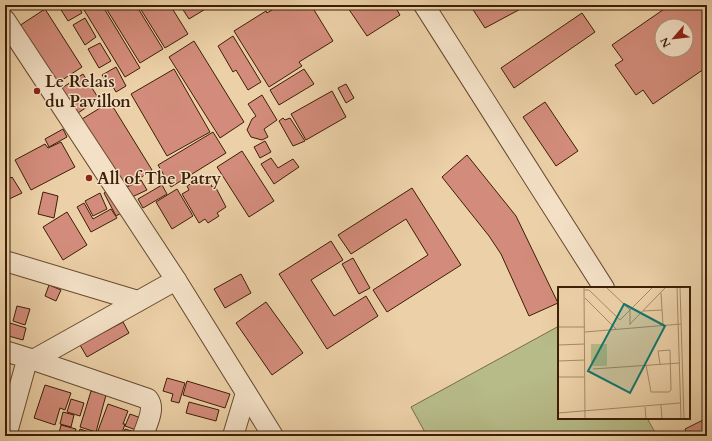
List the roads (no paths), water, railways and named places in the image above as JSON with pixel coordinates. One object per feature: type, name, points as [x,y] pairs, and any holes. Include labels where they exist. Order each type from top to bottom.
[{"type":"street","points":[[424,5],[603,287]]},
{"type":"street","points":[[5,20],[176,280],[274,436]]},
{"type":"street","points":[[5,261],[138,301]]},
{"type":"street","points":[[6,436],[26,364],[176,280]]},
{"type":"street","points":[[5,351],[148,399],[152,408],[143,436]]},
{"type":"street","points":[[233,436],[246,392]]},
{"type":"place","name":"Le Relais du Pavillon","points":[[37,91]]},
{"type":"place","name":"All of The Patry","points":[[89,178]]}]
